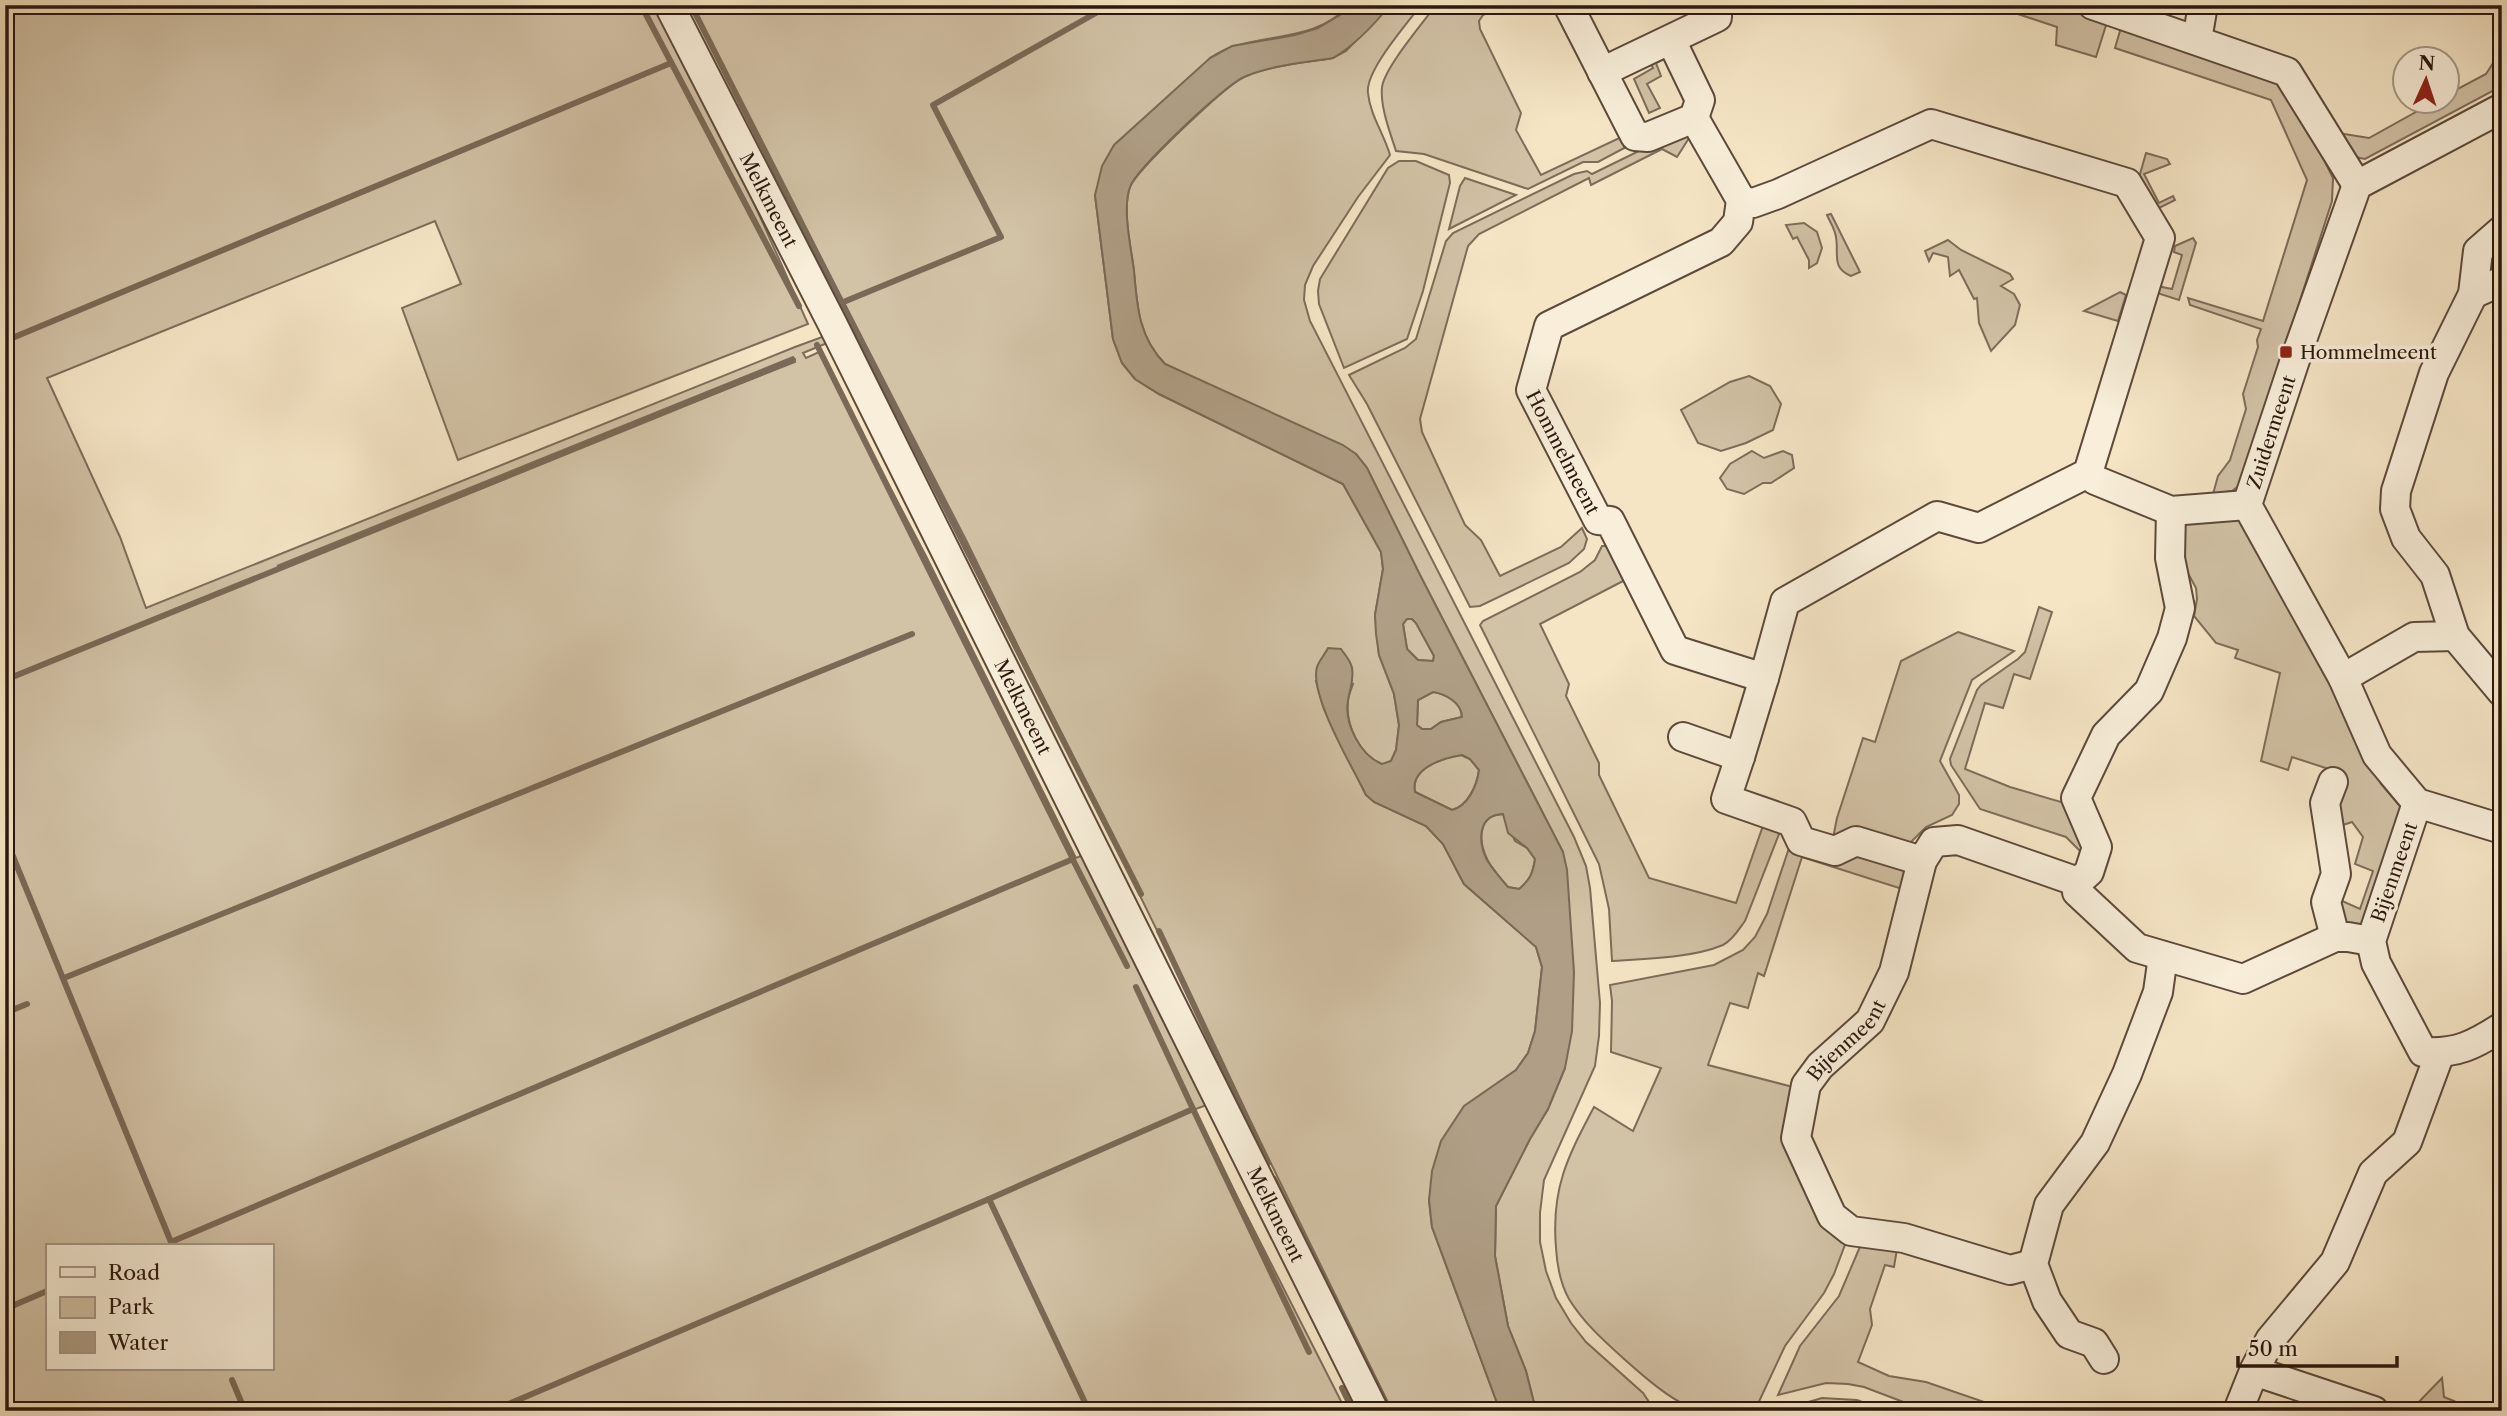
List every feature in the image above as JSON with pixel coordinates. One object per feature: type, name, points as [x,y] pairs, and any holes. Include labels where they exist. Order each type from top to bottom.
[{"type":"street","name":"Melkmeent","points":[[668,5],[832,323],[1374,1411]]},
{"type":"street","points":[[1568,5],[1634,136],[1648,137],[1694,118]]},
{"type":"street","points":[[1602,72],[1717,17],[1717,5]]},
{"type":"street","points":[[2093,5],[2287,72],[2357,184],[2502,108]]},
{"type":"street","points":[[2197,40],[2203,5]]},
{"type":"street","points":[[1671,40],[1700,100],[1694,118],[1741,200],[1753,203],[1778,194],[1931,124],[2127,183],[2160,238],[2088,473],[1979,527],[1937,516],[1786,602],[1726,799],[1792,822],[1801,841],[1835,850],[1856,841],[1922,862],[1934,842],[1958,840],[2078,882]]},
{"type":"street","name":"Zuidermeent","points":[[2357,184],[2247,505],[2343,678],[2377,755],[2417,803]]},
{"type":"street","name":"Hommelmeent","points":[[1741,200],[1738,222],[1721,243],[1549,326],[1531,390],[1598,520],[1610,521],[1675,650],[1764,678]]},
{"type":"street","points":[[2502,230],[2478,251],[2473,294],[2434,373],[2395,500],[2395,509],[2406,538],[2435,575],[2455,636],[2502,692]]},
{"type":"street","points":[[2473,294],[2502,281]]},
{"type":"street","points":[[2088,473],[2095,480],[2171,511],[2247,505]]},
{"type":"street","points":[[2171,511],[2170,558],[2180,608],[2172,638],[2149,691],[2106,735],[2076,798],[2097,847],[2089,872],[2078,882],[2077,892],[2137,948],[2243,979],[2335,937],[2326,902],[2336,874],[2325,803],[2333,782]]},
{"type":"street","points":[[2343,678],[2414,637],[2455,636]]},
{"type":"street","points":[[1683,737],[1740,757]]},
{"type":"street","points":[[2417,803],[2502,829]]},
{"type":"street","name":"Bijenmeent","points":[[2417,803],[2371,941],[2376,963],[2423,1052],[2440,1053]]},
{"type":"street","name":"Bijenmeent","points":[[1922,862],[1894,972],[1870,1021],[1820,1066],[1806,1085],[1796,1138],[1832,1216],[1851,1231],[1904,1238],[2010,1270],[2033,1264]]},
{"type":"street","name":"Bijenmeent","points":[[2335,937],[2371,941]]},
{"type":"street","points":[[2105,1359],[2094,1343],[2069,1334],[2047,1301],[2033,1264],[2049,1205],[2095,1143],[2127,1074],[2158,992],[2162,956]]},
{"type":"street","points":[[2238,1411],[2270,1340],[2335,1262],[2373,1172],[2407,1142],[2440,1053],[2470,1047],[2502,1027]]},
{"type":"street","points":[[2254,1371],[2374,1411]]},
{"type":"green space","points":[[5,5],[662,5],[690,60],[808,324],[458,460],[402,308],[461,284],[435,221],[47,378],[120,537],[146,608],[795,347],[822,337],[832,341],[803,353],[806,358],[819,352],[926,556],[1076,858],[1088,853],[1212,1103],[1193,1110],[1346,1411],[5,1411]],"holes":[[[793,357],[795,362],[277,566]]]},
{"type":"green space","points":[[691,5],[1349,5],[1337,16],[1310,30],[1235,46],[1210,58],[1095,195],[1113,339],[1122,363],[1135,379],[1159,394],[1343,484],[1381,552],[1383,569],[1375,615],[1379,655],[1394,694],[1399,725],[1396,750],[1391,761],[1382,765],[1374,760],[1356,738],[1348,710],[1348,697],[1353,684],[1316,681],[1324,709],[1366,795],[1374,802],[1426,826],[1443,844],[1464,884],[1536,947],[1542,967],[1535,1031],[1528,1053],[1516,1070],[1464,1107],[1429,1200],[1432,1227],[1500,1411],[1392,1411],[966,540]]},
{"type":"green space","points":[[1390,5],[1421,5],[1380,60],[1369,84],[1371,109],[1390,155],[1358,197],[1313,266],[1305,285],[1304,300],[1310,321],[1574,837],[1586,866],[1600,1003],[1599,1036],[1595,1066],[1544,1180],[1540,1242],[1546,1271],[1556,1298],[1571,1323],[1586,1342],[1643,1393],[1655,1411],[1536,1411],[1526,1371],[1508,1326],[1495,1256],[1496,1206],[1548,1109],[1565,1068],[1563,852],[1367,468],[1356,454],[1165,364],[1150,344],[1138,309],[1127,217],[1130,187],[1136,178],[1183,129],[1234,83],[1265,70],[1333,58],[1346,51]]},
{"type":"green space","points":[[1436,5],[1506,5],[1483,15],[1479,21],[1480,29],[1521,113],[1516,130],[1541,175],[1630,133],[1628,146],[1598,162],[1583,162],[1528,189],[1424,154],[1396,151],[1384,111],[1382,87],[1397,57]]},
{"type":"green space","points":[[2017,5],[2082,5],[2108,19],[2096,57],[2056,45],[2057,27],[2015,13]]},
{"type":"green space","points":[[2122,24],[2286,83],[2333,178],[2332,201],[2241,484],[2232,491],[2213,494],[2218,476],[2230,460],[2246,409],[2243,394],[2261,329],[2190,305],[2188,298],[2263,321],[2307,180],[2271,100],[2115,48]]},
{"type":"green space","points":[[1658,49],[1664,59],[1656,63],[1661,76],[1647,84],[1660,108],[1649,113],[1634,79],[1653,68],[1647,55]]},
{"type":"green space","points":[[2502,49],[2502,86],[2462,107],[2462,87],[2486,74]]},
{"type":"green space","points":[[2409,116],[2446,116],[2365,159],[2350,156],[2338,133],[2369,138]]},
{"type":"green space","points":[[1691,135],[1677,157],[1662,149],[1591,185],[1589,178],[1479,234],[1468,246],[1420,419],[1422,432],[1465,525],[1481,540],[1500,576],[1561,547],[1582,528],[1587,539],[1584,549],[1569,563],[1480,606],[1470,607],[1367,404],[1349,375],[1405,348],[1416,339],[1446,241],[1453,233],[1574,174],[1587,171],[1592,174],[1645,148]]},
{"type":"green space","points":[[2146,153],[2167,159],[2170,164],[2144,174],[2159,203],[2173,196],[2175,200],[2151,212],[2136,188]]},
{"type":"green space","points":[[1399,161],[1416,161],[1449,175],[1450,183],[1423,291],[1407,339],[1344,368],[1319,304],[1320,279],[1388,168]]},
{"type":"green space","points":[[1465,178],[1516,195],[1449,229],[1460,186]]},
{"type":"green space","points":[[1831,214],[1860,272],[1851,276],[1838,265],[1837,243],[1827,215]]},
{"type":"green space","points":[[1804,223],[1817,232],[1822,248],[1817,263],[1809,268],[1809,260],[1797,237],[1793,239],[1786,225]]},
{"type":"green space","points":[[2193,238],[2196,243],[2179,300],[2154,292],[2157,286],[2172,289],[2182,255],[2174,252],[2175,246]]},
{"type":"green space","points":[[1948,240],[1961,250],[2010,274],[2013,279],[2001,286],[2014,294],[2020,305],[2015,325],[1991,351],[1979,323],[1977,298],[1974,299],[1959,270],[1950,276],[1948,257],[1933,253],[1929,261],[1925,251]]},
{"type":"green space","points":[[2120,292],[2126,295],[2118,321],[2084,311]]},
{"type":"green space","points":[[1749,376],[1770,386],[1781,404],[1773,430],[1721,451],[1698,443],[1681,410],[1730,382]]},
{"type":"green space","points":[[1752,451],[1764,458],[1783,451],[1792,455],[1794,468],[1771,483],[1763,483],[1744,494],[1727,489],[1720,478],[1730,464]]},
{"type":"green space","points":[[2245,517],[2381,784],[2404,811],[2371,924],[2355,930],[2345,926],[2340,900],[2360,909],[2373,871],[2355,864],[2363,837],[2352,822],[2340,826],[2336,806],[2344,774],[2292,757],[2288,770],[2261,761],[2280,673],[2235,658],[2238,650],[2216,643],[2194,616],[2196,588],[2183,564],[2183,518]]},
{"type":"green space","points":[[1602,546],[1608,546],[1627,579],[1540,624],[1569,684],[1566,696],[1599,763],[1599,775],[1649,878],[1736,903],[1765,820],[1781,829],[1745,921],[1736,934],[1723,945],[1697,953],[1612,961],[1609,909],[1599,864],[1480,625],[1483,621],[1580,572],[1595,560]]},
{"type":"green space","points":[[2039,607],[2052,612],[2030,679],[2014,674],[2003,708],[1985,703],[1965,769],[2010,787],[2068,804],[2085,839],[2082,853],[2066,837],[1980,809],[1951,765],[1950,759],[1977,690],[2025,652]]},
{"type":"green space","points":[[1407,619],[1416,623],[1434,656],[1433,661],[1418,660],[1407,649],[1403,624]]},
{"type":"green space","points":[[1958,632],[2014,651],[1972,680],[1940,761],[1959,795],[1959,804],[1952,815],[1926,827],[1908,845],[1832,843],[1837,818],[1863,738],[1875,742],[1901,661]]},
{"type":"green space","points":[[1433,692],[1452,700],[1459,707],[1462,717],[1441,722],[1431,729],[1422,729],[1417,725],[1418,700]]},
{"type":"green space","points":[[1461,755],[1470,759],[1479,770],[1474,788],[1463,804],[1452,810],[1415,792],[1418,777],[1429,766]]},
{"type":"green space","points":[[1503,814],[1515,841],[1527,848],[1535,859],[1530,876],[1519,889],[1508,887],[1500,878],[1488,861],[1482,846],[1484,824],[1488,819]]},
{"type":"green space","points":[[1791,842],[1860,849],[1908,871],[1903,887],[1899,888],[1802,857],[1764,976],[1758,973],[1748,1008],[1730,1003],[1708,1065],[1793,1087],[1783,1130],[1824,1224],[1849,1234],[1824,1293],[1785,1346],[1756,1408],[1750,1411],[1702,1411],[1671,1397],[1640,1373],[1594,1330],[1569,1299],[1558,1267],[1556,1208],[1569,1158],[1594,1107],[1633,1131],[1661,1068],[1611,1052],[1610,985],[1714,965],[1743,950],[1755,937],[1767,914]]},
{"type":"green space","points":[[1862,1242],[1897,1249],[1894,1267],[1885,1265],[1870,1309],[1872,1325],[1858,1362],[1889,1376],[1926,1382],[1993,1405],[1991,1411],[1927,1411],[1864,1387],[1848,1384],[1826,1383],[1778,1395],[1800,1346],[1839,1296]]},
{"type":"green space","points":[[2442,1378],[2444,1397],[2454,1401],[2447,1411],[2410,1411]]},
{"type":"green space","points":[[1822,1398],[1857,1400],[1886,1411],[1777,1411]]},
{"type":"water","points":[[1349,5],[1390,5],[1364,34],[1333,58],[1265,70],[1234,83],[1182,128],[1136,177],[1130,187],[1127,206],[1136,297],[1145,333],[1156,354],[1165,364],[1343,445],[1356,454],[1367,468],[1563,852],[1567,870],[1574,972],[1572,1031],[1565,1068],[1548,1109],[1496,1206],[1495,1256],[1508,1326],[1526,1371],[1536,1411],[1500,1411],[1432,1227],[1429,1200],[1432,1171],[1441,1141],[1464,1106],[1516,1070],[1528,1053],[1535,1031],[1542,967],[1536,947],[1464,884],[1443,844],[1426,826],[1374,802],[1366,795],[1326,713],[1316,679],[1317,667],[1328,648],[1341,649],[1352,668],[1347,709],[1355,738],[1374,760],[1382,764],[1391,761],[1396,750],[1399,725],[1394,694],[1379,655],[1376,634],[1375,615],[1383,569],[1381,552],[1343,484],[1159,394],[1135,379],[1122,363],[1113,339],[1095,195],[1102,166],[1114,145],[1210,58],[1232,46],[1295,35],[1318,28],[1340,15]],"holes":[[[1407,619],[1416,623],[1434,656],[1433,661],[1418,660],[1407,649],[1403,624]],[[1433,692],[1443,695],[1456,703],[1462,717],[1441,722],[1431,729],[1422,729],[1417,725],[1418,700]],[[1462,755],[1470,759],[1479,770],[1471,794],[1463,804],[1452,810],[1415,792],[1415,784],[1429,766]],[[1503,814],[1508,833],[1527,848],[1535,859],[1530,876],[1519,889],[1508,887],[1484,853],[1482,831],[1484,824],[1494,816]]]},
{"type":"waterway","points":[[641,5],[799,306]]},
{"type":"waterway","points":[[691,5],[1141,894]]},
{"type":"waterway","points":[[841,303],[1001,237],[933,105],[1110,5]]},
{"type":"waterway","points":[[5,341],[671,63]]},
{"type":"waterway","points":[[5,837],[171,1242],[1073,859],[817,345]]},
{"type":"waterway","points":[[5,680],[793,360]]},
{"type":"waterway","points":[[64,978],[912,634]]},
{"type":"waterway","points":[[1073,860],[1127,966]]},
{"type":"waterway","points":[[1159,931],[1268,1163]]},
{"type":"waterway","points":[[492,1411],[1193,1109],[1136,987]]},
{"type":"waterway","points":[[5,1013],[27,1004]]},
{"type":"waterway","points":[[1193,1109],[1309,1352]]},
{"type":"waterway","points":[[1274,1179],[1390,1411]]},
{"type":"waterway","points":[[989,1199],[1089,1411]]},
{"type":"waterway","points":[[5,1309],[46,1291]]},
{"type":"waterway","points":[[232,1380],[245,1411]]},
{"type":"waterway","points":[[1342,1388],[1353,1411]]},
{"type":"place","name":"Hommelmeent","points":[[2286,352]]}]
